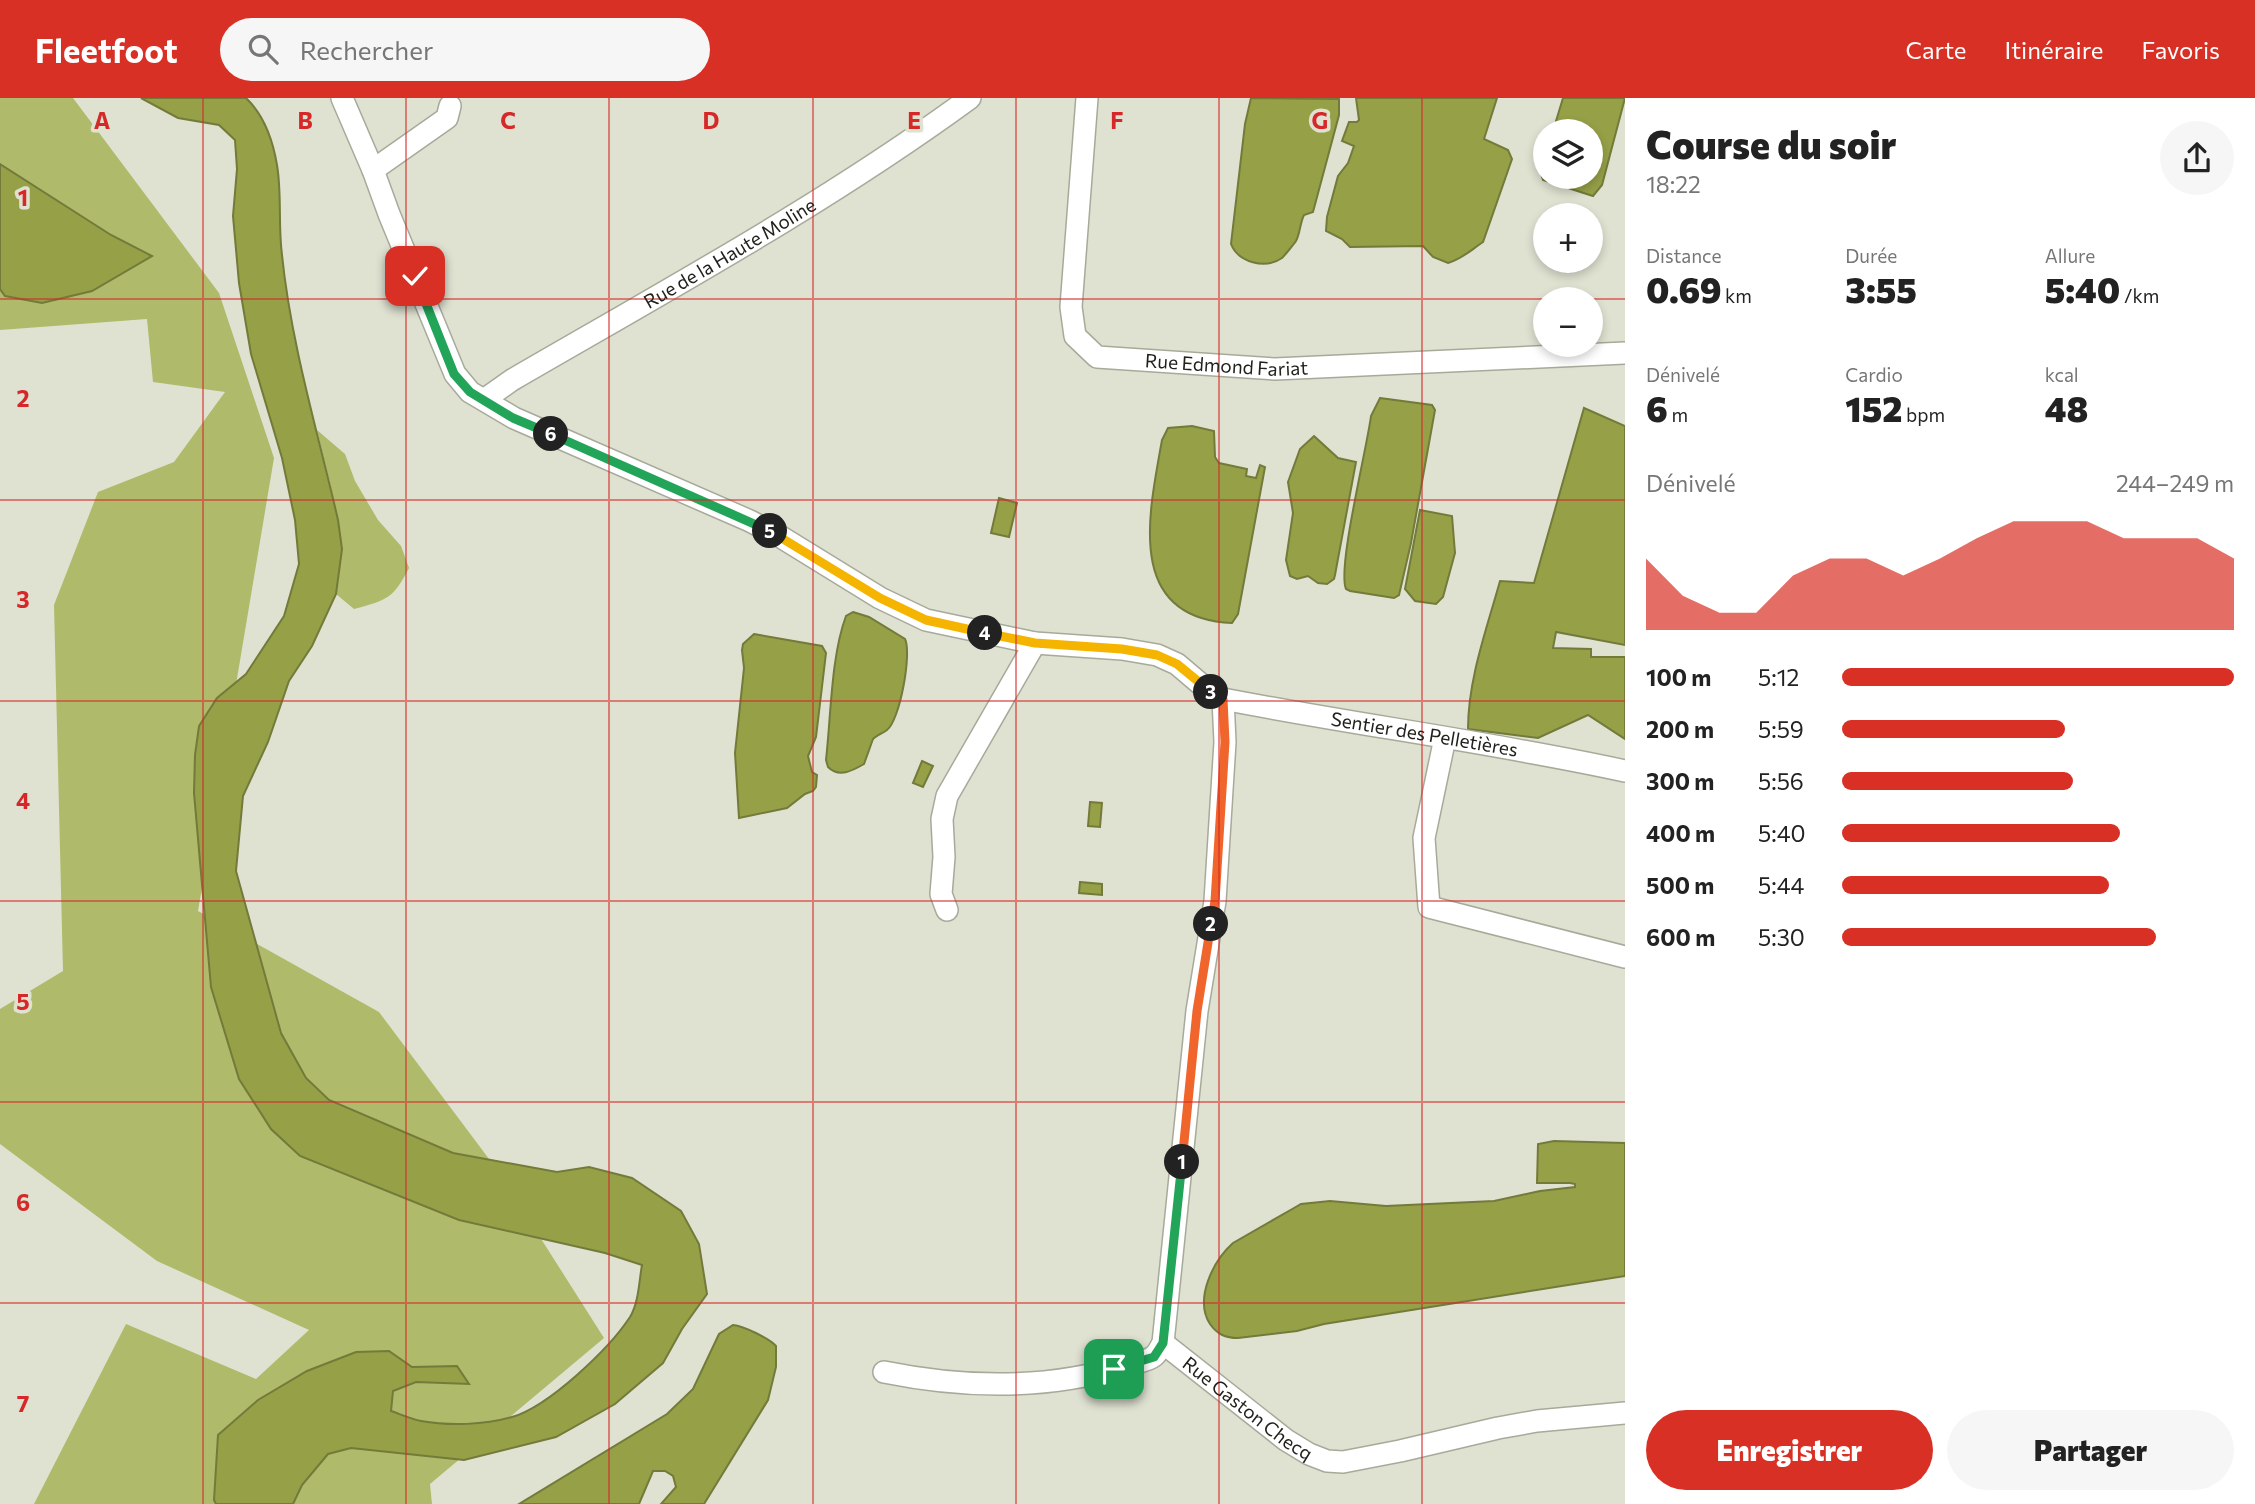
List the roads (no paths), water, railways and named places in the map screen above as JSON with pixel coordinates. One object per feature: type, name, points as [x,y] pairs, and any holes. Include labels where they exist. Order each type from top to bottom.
[{"type":"street","points":[[342,98],[454,374],[470,392],[513,418],[750,521],[880,598],[926,620],[1035,643],[1122,649],[1157,655],[1177,664],[1210,692],[1223,699],[1225,742],[1215,901],[1197,1011],[1163,1343]]},
{"type":"street","name":"Rue de la Haute Moline","points":[[485,399],[512,380],[845,184],[970,98]]},
{"type":"street","name":"Rue Edmond Fariat","points":[[1087,98],[1071,307],[1075,336],[1097,357],[1275,369],[1625,353]]},
{"type":"street","points":[[373,170],[447,118],[450,106]]},
{"type":"street","points":[[947,910],[942,894],[942,819],[947,796],[1035,643]]},
{"type":"street","name":"Sentier des Pelletières","points":[[1223,699],[1318,718],[1541,752],[1625,771]]},
{"type":"street","points":[[1445,738],[1424,838],[1429,907],[1625,957]]},
{"type":"street","name":"Rue Gaston Checq","points":[[884,1372],[918,1379],[1004,1385],[1053,1381],[1114,1369],[1154,1357],[1163,1343],[1286,1440],[1308,1454],[1327,1461],[1343,1462],[1537,1421],[1625,1413]]}]
